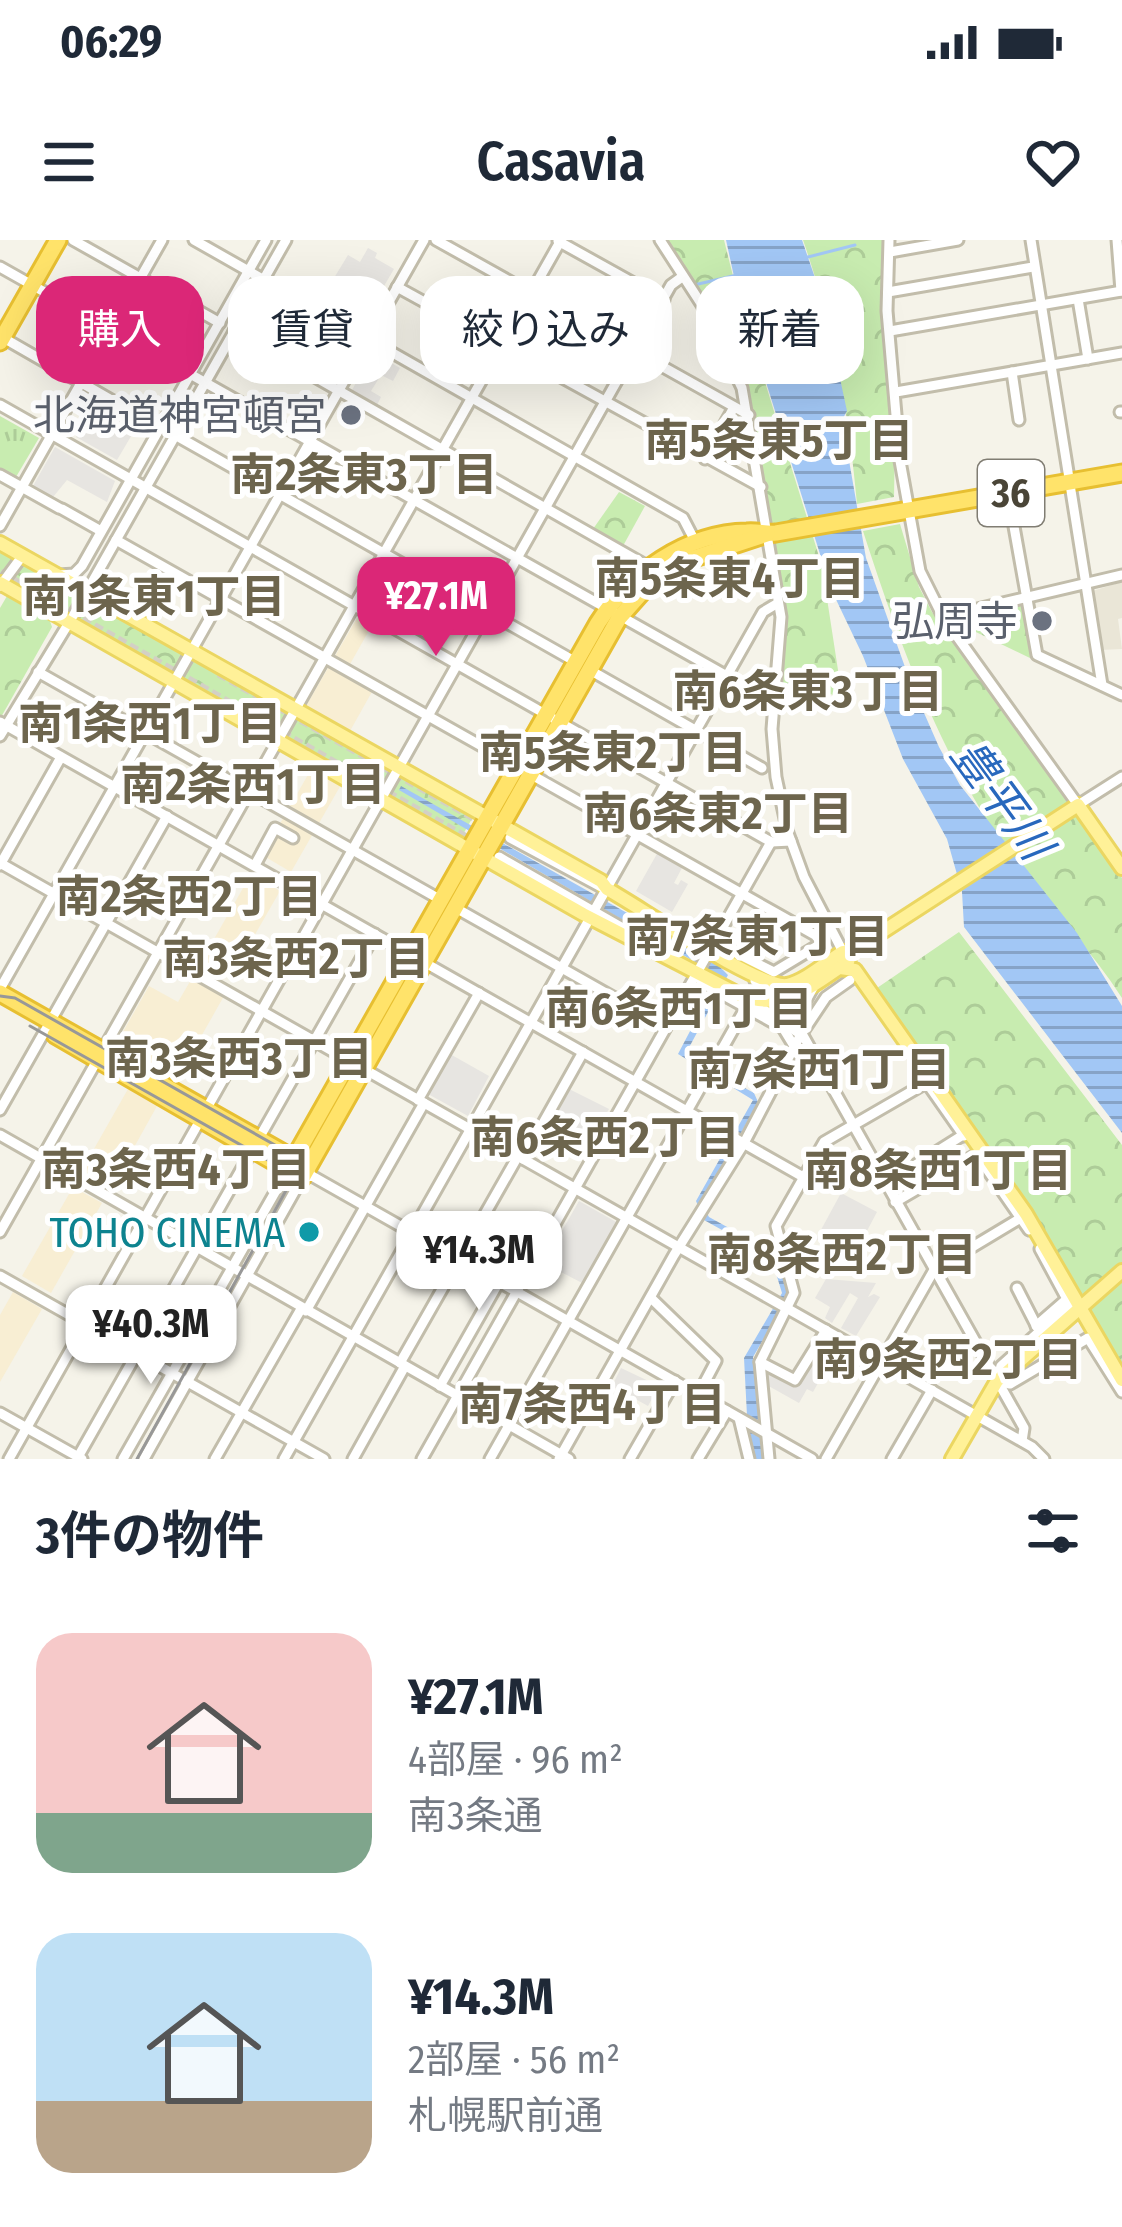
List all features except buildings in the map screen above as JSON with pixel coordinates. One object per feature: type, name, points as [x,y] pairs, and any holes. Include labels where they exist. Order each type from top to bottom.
[{"type":"highway","points":[[1,339],[58,240]]},
{"type":"highway","name":"36","points":[[612,615],[679,563],[772,533],[1122,473]]},
{"type":"highway","name":"36","points":[[301,1170],[612,615],[650,567],[696,543],[746,531],[772,533]]},
{"type":"highway","points":[[0,991],[48,1026]]},
{"type":"highway","points":[[0,1004],[48,1026],[301,1170]]},
{"type":"main road","points":[[0,543],[8,574],[68,621],[183,664],[489,839],[601,881],[598,904]]},
{"type":"main road","points":[[8,574],[59,574],[82,600],[183,664],[598,904],[705,957],[744,1001],[783,1001],[848,962],[847,952]]},
{"type":"main road","points":[[598,904],[666,955],[727,960],[784,985],[847,952],[1080,804],[1122,868]]},
{"type":"main road","points":[[839,968],[855,970],[1026,1214],[1122,1380]]},
{"type":"main road","points":[[952,1459],[998,1381],[1122,1271]]},
{"type":"street","points":[[73,240],[136,276]]},
{"type":"street","points":[[141,276],[162,240]]},
{"type":"street","points":[[194,240],[258,276]]},
{"type":"street","points":[[204,351],[266,240]]},
{"type":"street","points":[[265,276],[286,240]]},
{"type":"street","points":[[420,299],[397,286],[424,240]]},
{"type":"street","points":[[436,240],[499,276]]},
{"type":"street","points":[[659,240],[729,355],[749,416],[772,533],[781,627],[772,702],[774,763],[790,841],[807,885],[847,952]]},
{"type":"street","points":[[953,240],[890,246],[888,292],[903,511],[920,571],[943,617],[1080,804],[1122,777]]},
{"type":"street","points":[[1031,240],[1102,685]]},
{"type":"street","points":[[890,331],[1121,291],[1117,240]]},
{"type":"street","points":[[540,276],[559,241],[624,276]]},
{"type":"street","points":[[0,267],[36,287]]},
{"type":"street","points":[[888,292],[1033,268]]},
{"type":"street","points":[[672,289],[682,277]]},
{"type":"street","points":[[1078,299],[1088,359]]},
{"type":"street","points":[[204,314],[220,323]]},
{"type":"street","points":[[1,339],[36,358]]},
{"type":"street","points":[[228,342],[82,600],[2,728],[255,865],[805,1178]]},
{"type":"street","points":[[896,392],[1122,353]]},
{"type":"street","points":[[396,355],[683,518],[696,543]]},
{"type":"street","points":[[1012,373],[1019,420]]},
{"type":"street","points":[[672,374],[749,416]]},
{"type":"street","points":[[0,526],[80,384]]},
{"type":"street","points":[[84,384],[160,428]]},
{"type":"street","points":[[59,574],[68,576],[79,570],[185,384]]},
{"type":"street","points":[[205,384],[772,702]]},
{"type":"street","points":[[326,384],[650,567]]},
{"type":"street","points":[[0,991],[342,384]]},
{"type":"street","points":[[0,1232],[480,384]]},
{"type":"street","points":[[569,384],[761,487]]},
{"type":"street","points":[[9,1459],[616,384]]},
{"type":"street","points":[[0,405],[771,842],[790,841]]},
{"type":"street","points":[[704,459],[733,410]]},
{"type":"street","points":[[175,436],[763,768]]},
{"type":"street","points":[[0,475],[101,531]]},
{"type":"street","points":[[1008,494],[1037,655],[1122,694]]},
{"type":"street","points":[[116,540],[815,935],[821,943],[774,972],[705,957]]},
{"type":"street","points":[[943,617],[1122,575]]},
{"type":"street","points":[[284,1459],[764,613],[778,603]]},
{"type":"street","points":[[38,672],[666,1027]]},
{"type":"street","points":[[61,757],[0,864],[1022,1441],[1044,1459]]},
{"type":"street","points":[[0,1110],[167,816]]},
{"type":"street","points":[[255,865],[275,828],[293,838]]},
{"type":"street","points":[[422,1459],[771,842]]},
{"type":"street","points":[[0,1413],[80,1458],[375,934]]},
{"type":"street","points":[[727,960],[783,1001],[1024,1428],[1022,1441]]},
{"type":"street","points":[[0,1135],[563,1458],[800,1036],[826,997],[850,980]]},
{"type":"street","points":[[800,1036],[804,1004],[816,983]]},
{"type":"street","points":[[215,1459],[365,1206],[479,993]]},
{"type":"street","points":[[744,1001],[800,1036]]},
{"type":"street","points":[[744,1001],[789,1033],[794,1047]]},
{"type":"street","points":[[490,1459],[710,1072],[744,1001]]},
{"type":"street","points":[[902,1047],[977,1154],[1067,1298],[1001,1366],[998,1381]]},
{"type":"street","points":[[353,1459],[460,1260],[584,1052]]},
{"type":"street","points":[[769,1459],[760,1362],[783,1306],[794,1293],[776,1226],[824,1142],[926,1082]]},
{"type":"street","points":[[885,1184],[963,1135]]},
{"type":"street","points":[[895,1202],[977,1154]]},
{"type":"street","points":[[301,1170],[812,1459]]},
{"type":"street","points":[[123,1459],[232,1267],[301,1170]]},
{"type":"street","points":[[144,1459],[301,1170]]},
{"type":"street","points":[[826,1459],[934,1270],[1019,1219]]},
{"type":"street","points":[[0,1276],[324,1459]]},
{"type":"street","points":[[440,1386],[499,1282]]},
{"type":"street","points":[[1017,1288],[1038,1329]]},
{"type":"street","points":[[650,1298],[716,1361],[698,1394]]},
{"type":"street","points":[[1038,1329],[1079,1305]]},
{"type":"street","points":[[760,1362],[795,1380],[826,1330]]},
{"type":"street","points":[[998,1381],[1010,1384],[1088,1338],[1122,1391]]},
{"type":"street","points":[[630,1459],[675,1381]]},
{"type":"street","points":[[892,1459],[932,1390]]},
{"type":"street","points":[[698,1459],[727,1411]]},
{"type":"street","points":[[740,1418],[749,1459]]},
{"type":"shaded area","points":[[368,248],[394,269],[390,276],[335,276],[348,255],[360,262]]},
{"type":"shaded area","points":[[355,384],[375,384],[371,391],[381,397],[376,407],[351,392]]},
{"type":"shaded area","points":[[98,398],[140,421],[117,460],[76,437]]},
{"type":"shaded area","points":[[55,447],[115,481],[107,502],[67,480],[53,497],[33,486]]},
{"type":"shaded area","points":[[1122,582],[1122,618],[1118,619],[1122,649],[1100,650],[1089,592]]},
{"type":"shaded area","points":[[357,618],[371,627],[345,673],[373,690],[350,731],[306,706]]},
{"type":"shaded area","points":[[313,766],[342,783],[291,872],[262,855]]},
{"type":"shaded area","points":[[658,852],[683,866],[674,883],[688,884],[672,912],[636,891]]},
{"type":"shaded area","points":[[251,874],[280,891],[230,978],[201,962]]},
{"type":"shaded area","points":[[192,978],[224,996],[177,1079],[116,1044],[149,986],[178,1002]]},
{"type":"shaded area","points":[[450,1054],[489,1076],[468,1116],[428,1094]]},
{"type":"shaded area","points":[[128,1089],[157,1106],[112,1187],[82,1170]]},
{"type":"shaded area","points":[[569,1089],[609,1109],[590,1142],[551,1120]]},
{"type":"shaded area","points":[[73,1187],[102,1203],[51,1293],[22,1276]]},
{"type":"shaded area","points":[[841,1193],[877,1212],[852,1259],[816,1239]]},
{"type":"shaded area","points":[[579,1201],[618,1223],[584,1284],[561,1272],[554,1283],[538,1273]]},
{"type":"shaded area","points":[[826,1279],[876,1283],[868,1297],[880,1297],[856,1336],[841,1328],[858,1298],[850,1293],[832,1323],[825,1318],[830,1307],[815,1298]]},
{"type":"shaded area","points":[[13,1292],[42,1309],[0,1382],[0,1315]]},
{"type":"shaded area","points":[[824,1339],[863,1362],[858,1370],[833,1356],[813,1392],[807,1389],[799,1403],[765,1384],[764,1367],[797,1386]]},
{"type":"shaded area","points":[[621,1368],[659,1386],[648,1406],[612,1386]]},
{"type":"green space","points":[[666,240],[724,240],[733,276],[696,276],[696,286]]},
{"type":"green space","points":[[803,240],[884,240],[882,307],[895,442],[894,497],[857,504],[840,384],[864,384],[864,276],[814,276]]},
{"type":"green space","points":[[744,384],[766,384],[822,566],[842,696],[816,692],[779,700],[787,617]]},
{"type":"green space","points":[[0,416],[39,438],[16,477],[0,468]]},
{"type":"green space","points":[[619,492],[645,506],[623,546],[593,529]]},
{"type":"green space","points":[[900,524],[919,587],[932,612],[1122,878],[1122,998],[1013,859],[944,742],[908,659],[863,531]]},
{"type":"green space","points":[[0,547],[474,815],[461,838],[0,578]]},
{"type":"green space","points":[[7,596],[50,621],[52,627],[0,719],[0,608]]},
{"type":"green space","points":[[1022,605],[1032,659],[955,622],[956,620]]},
{"type":"green space","points":[[959,932],[1122,1145],[1122,1367],[1033,1216],[877,988]]},
{"type":"water","points":[[726,240],[802,240],[814,276],[734,276]]},
{"type":"water","points":[[767,384],[841,384],[847,411],[842,420],[866,558],[939,747],[960,785],[1077,933],[1122,1006],[1122,1133],[964,927],[962,892],[947,839],[903,759],[831,589]]},
{"type":"water","points":[[401,786],[716,963],[728,975],[685,1055],[754,1093],[758,1102],[702,1204],[709,1217],[776,1254],[790,1294],[753,1357],[763,1459],[755,1459],[748,1435],[744,1358],[782,1293],[771,1257],[704,1220],[696,1201],[753,1100],[678,1054],[719,976],[399,790]]},
{"type":"waterway","points":[[804,258],[855,245]]},
{"type":"waterway","points":[[694,285],[737,275]]},
{"type":"tunnel","points":[[0,573],[473,842]]},
{"type":"tunnel","points":[[219,673],[486,824]]},
{"type":"tram line","points":[[0,996],[15,998],[294,1159],[294,1176],[137,1459]]},
{"type":"tram line","points":[[30,1026],[280,1167],[288,1183]]},
{"type":"place","name":"北海道神宮頓宮","points":[[351,415]]},
{"type":"place","name":"弘周寺","points":[[1042,621]]},
{"type":"place","name":"TOHO CINEMA","points":[[309,1232]]},
{"type":"district","name":"南5条東5丁目","points":[[779,440]]},
{"type":"district","name":"南2条東3丁目","points":[[364,474]]},
{"type":"district","name":"南5条東4丁目","points":[[730,578]]},
{"type":"district","name":"南1条東1丁目","points":[[154,596]]},
{"type":"district","name":"南6条東3丁目","points":[[808,691]]},
{"type":"district","name":"南1条西1丁目","points":[[150,723]]},
{"type":"district","name":"南5条東2丁目","points":[[613,752]]},
{"type":"district","name":"南2条西1丁目","points":[[253,784]]},
{"type":"district","name":"南6条東2丁目","points":[[718,813]]},
{"type":"district","name":"南2条西2丁目","points":[[189,896]]},
{"type":"district","name":"南7条東1丁目","points":[[757,936]]},
{"type":"district","name":"南3条西2丁目","points":[[296,958]]},
{"type":"district","name":"南6条西1丁目","points":[[679,1008]]},
{"type":"district","name":"南3条西3丁目","points":[[239,1058]]},
{"type":"district","name":"南7条西1丁目","points":[[819,1069]]},
{"type":"district","name":"南6条西2丁目","points":[[605,1137]]},
{"type":"district","name":"南3条西4丁目","points":[[176,1169]]},
{"type":"district","name":"南8条西1丁目","points":[[938,1170]]},
{"type":"district","name":"南8条西2丁目","points":[[842,1254]]},
{"type":"district","name":"南9条西2丁目","points":[[948,1359]]},
{"type":"district","name":"南7条西4丁目","points":[[592,1404]]},
{"type":"water label","name":"豊平川","points":[[1002,799]]}]
